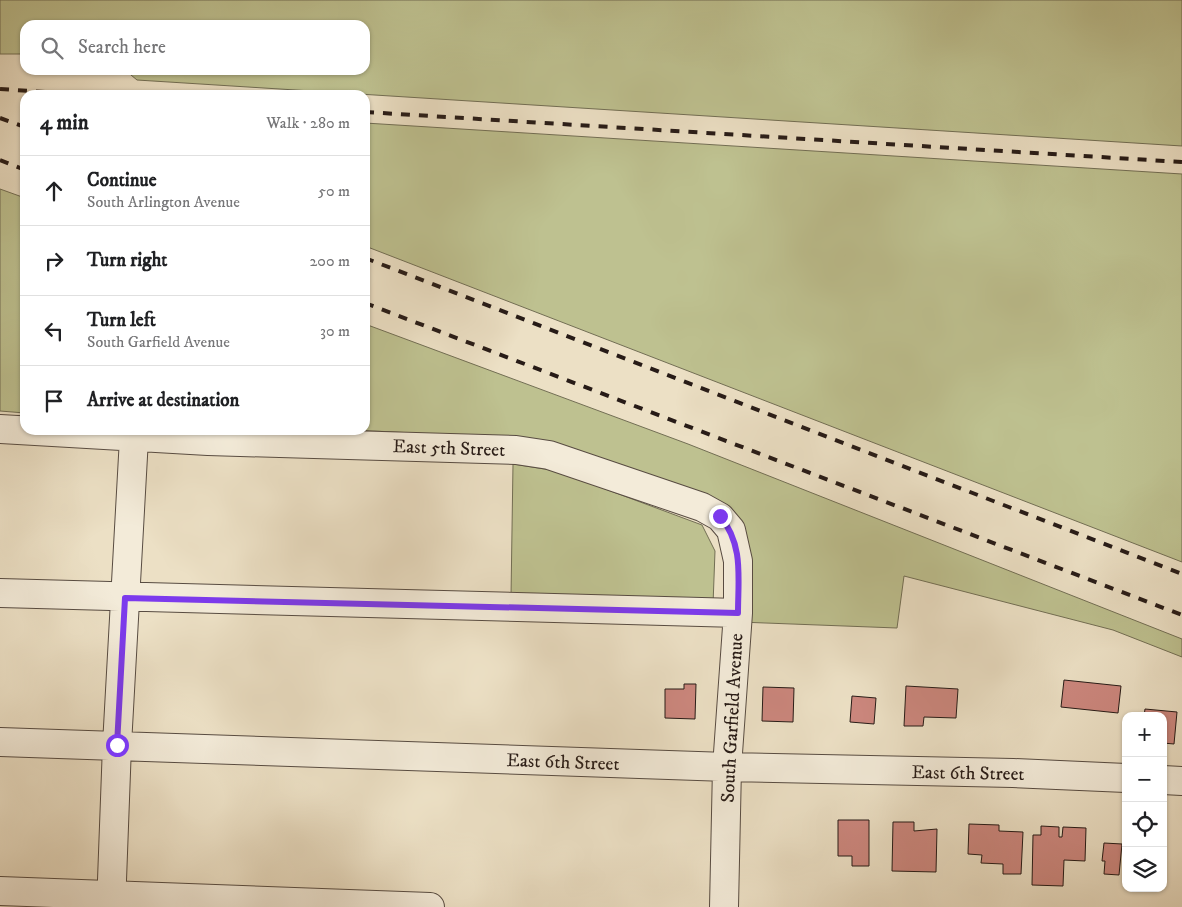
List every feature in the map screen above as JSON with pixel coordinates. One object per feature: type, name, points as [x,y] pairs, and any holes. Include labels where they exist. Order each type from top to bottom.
[{"type":"street","name":"East 5th Street","points":[[0,429],[20,430]]},
{"type":"street","name":"East 5th Street","points":[[89,435],[516,450],[549,455],[652,490]]},
{"type":"street","points":[[112,901],[117,745],[134,438]]},
{"type":"street","name":"South Garfield Avenue","points":[[652,490],[702,507],[720,516],[731,530],[736,544],[738,561],[738,613],[727,767],[724,907]]},
{"type":"street","points":[[0,593],[125,598],[738,613]]},
{"type":"street","name":"East 6th Street","points":[[0,742],[727,767],[1013,773],[1122,778]]},
{"type":"street","points":[[1167,780],[1182,781]]},
{"type":"street","points":[[0,891],[112,901],[430,907]]},
{"type":"green space","points":[[0,0],[1182,0],[1182,146],[370,95],[370,90],[295,90],[137,80],[131,75],[370,75],[370,20],[20,20],[20,54],[0,54]]},
{"type":"green space","points":[[370,123],[1182,174],[1182,562],[370,248]]},
{"type":"green space","points":[[0,189],[20,196],[20,413],[0,411]]},
{"type":"green space","points":[[370,326],[688,444],[1182,639],[1182,657],[1113,630],[904,576],[897,628],[739,622],[724,516],[510,438],[370,431]]},
{"type":"green space","points":[[513,464],[557,471],[702,525],[715,551],[713,605],[511,597]]},
{"type":"building","points":[[1064,680],[1121,686],[1118,713],[1061,707]]},
{"type":"building","points":[[684,684],[696,684],[695,719],[665,718],[665,689],[684,689]]},
{"type":"building","points":[[906,686],[958,689],[956,718],[924,717],[923,726],[904,726]]},
{"type":"building","points":[[763,687],[794,688],[793,722],[762,721]]},
{"type":"building","points":[[852,696],[876,698],[874,724],[850,722]]},
{"type":"building","points":[[1145,709],[1177,712],[1174,744],[1167,743],[1167,712],[1145,712]]},
{"type":"building","points":[[838,820],[869,820],[869,866],[852,866],[852,856],[838,856]]},
{"type":"building","points":[[893,822],[914,822],[914,831],[937,829],[936,872],[892,871]]},
{"type":"building","points":[[969,824],[999,825],[999,831],[1023,832],[1021,874],[1003,874],[1003,864],[981,863],[982,855],[968,854]]},
{"type":"building","points":[[1041,826],[1059,827],[1059,837],[1062,837],[1063,827],[1086,828],[1085,861],[1064,860],[1063,886],[1032,885],[1033,835],[1041,835]]},
{"type":"building","points":[[1104,843],[1122,844],[1119,875],[1104,874],[1105,861],[1102,861]]},
{"type":"railway","points":[[0,89],[20,90]]},
{"type":"railway","points":[[370,112],[1182,162]]},
{"type":"railway","points":[[0,118],[20,125]]},
{"type":"railway","points":[[0,160],[20,168]]},
{"type":"railway","points":[[370,260],[1182,574]]},
{"type":"railway","points":[[370,305],[1182,615]]},
{"type":"route","points":[[117,745],[125,598],[738,613],[738,561],[736,544],[731,530],[720,516]]}]
